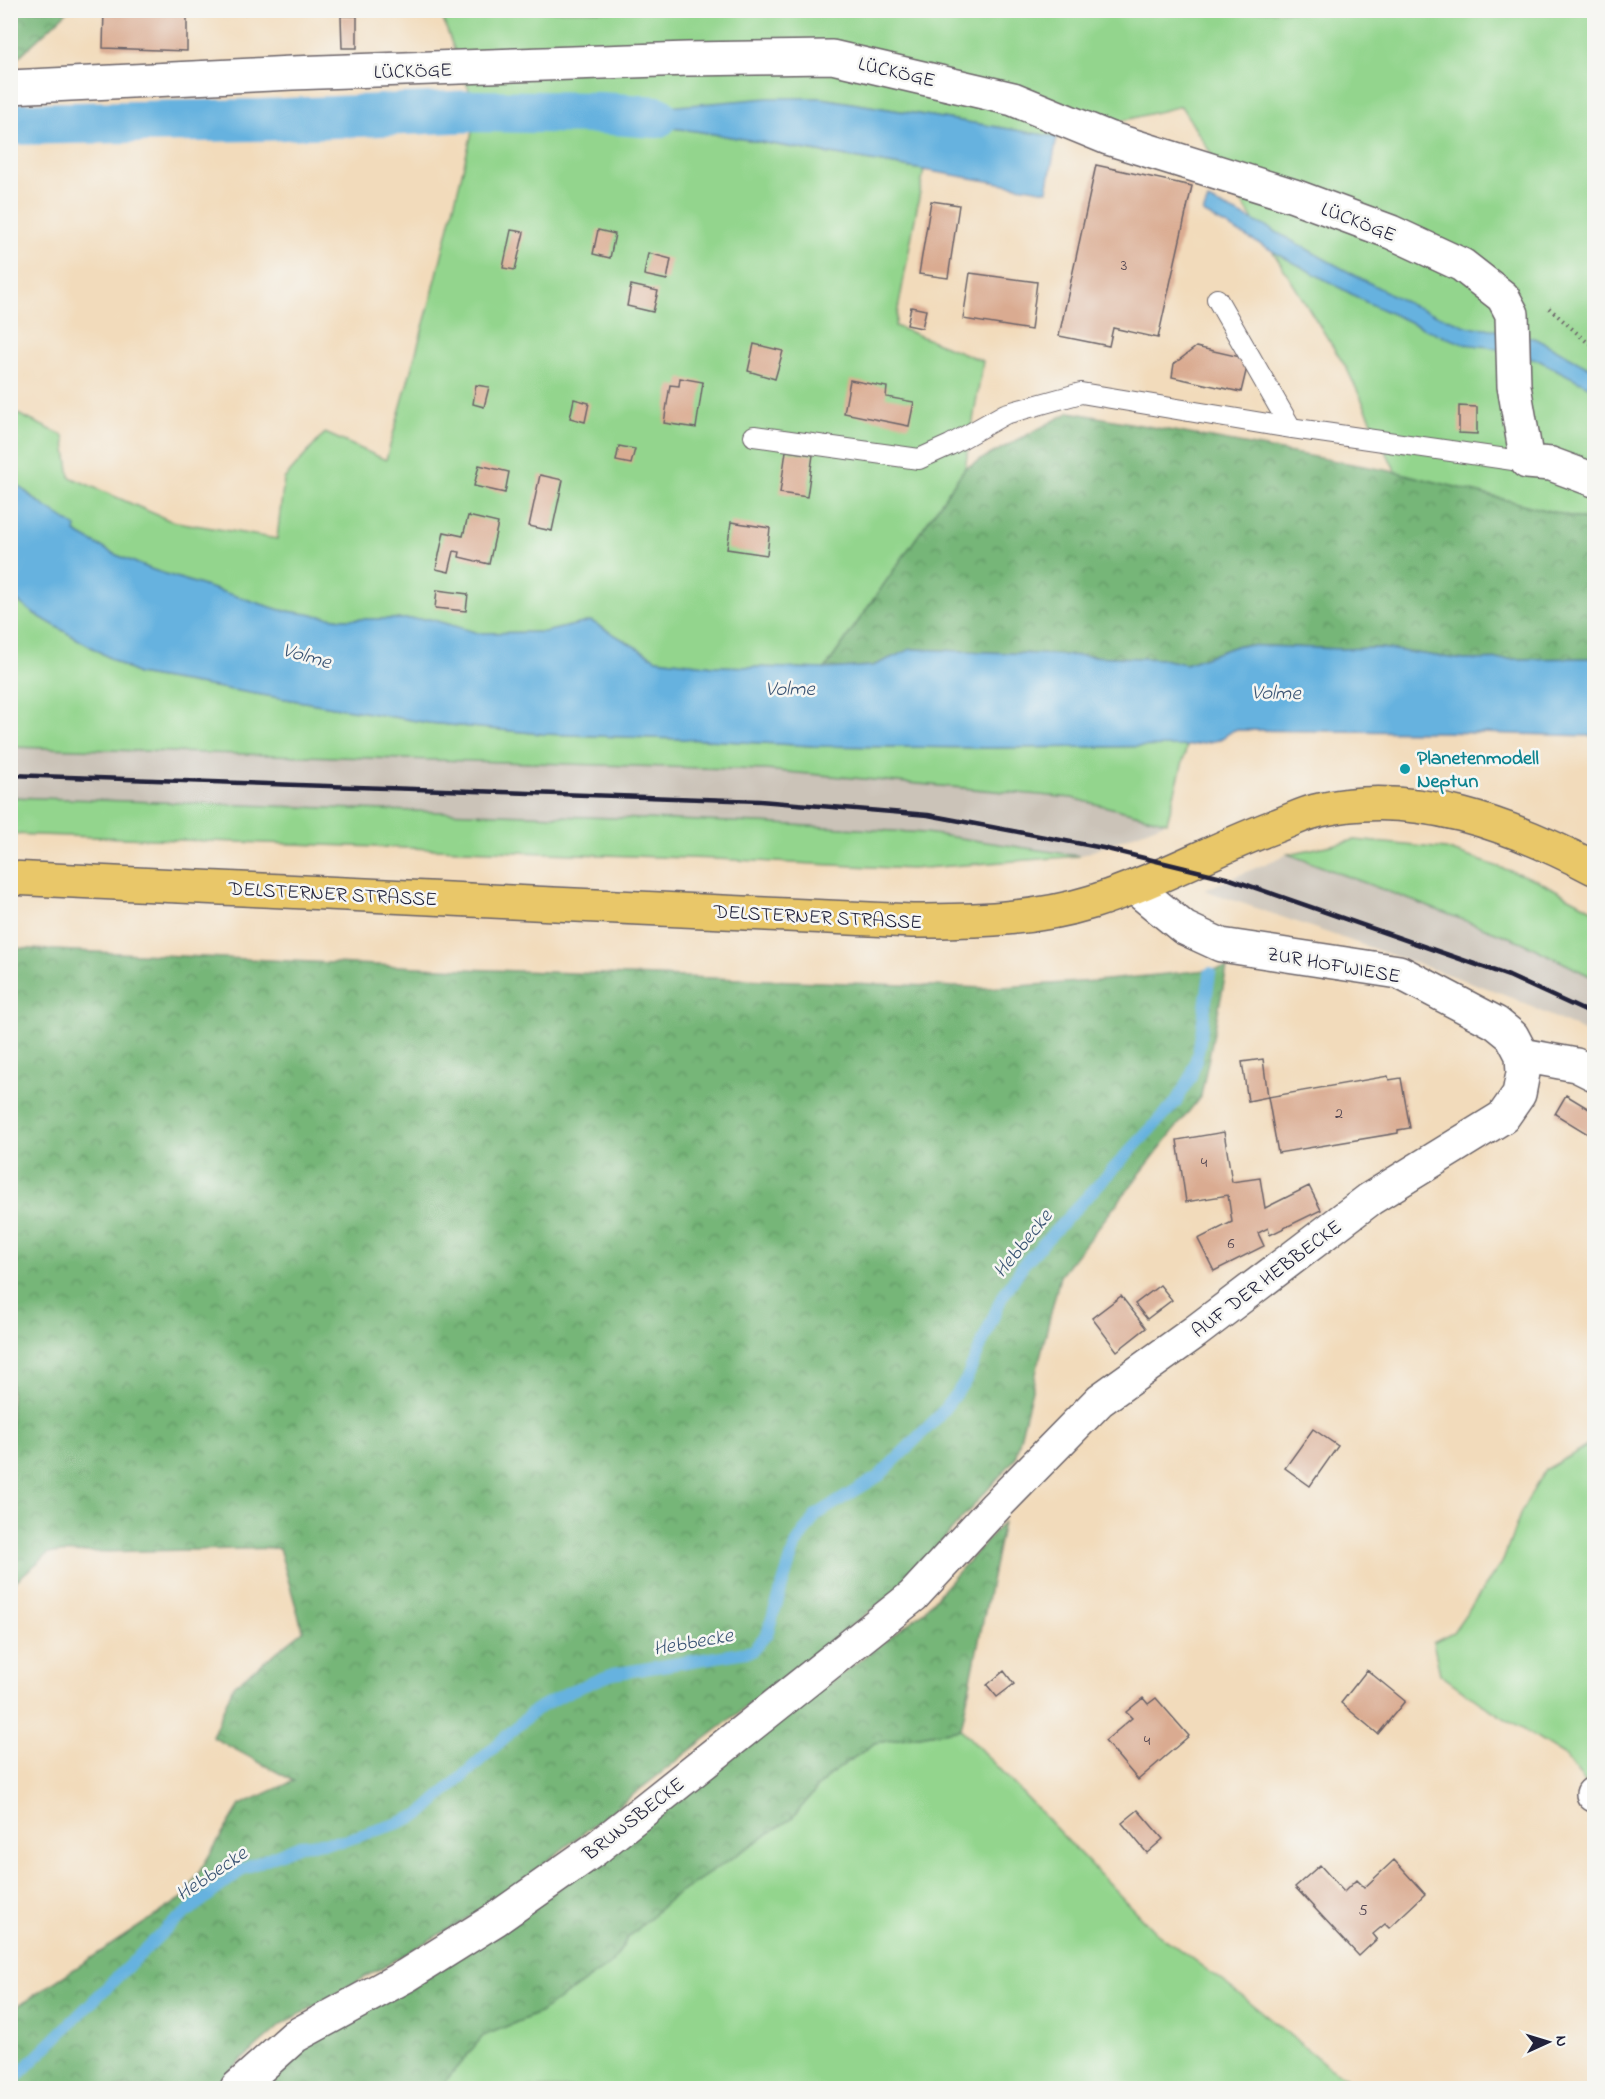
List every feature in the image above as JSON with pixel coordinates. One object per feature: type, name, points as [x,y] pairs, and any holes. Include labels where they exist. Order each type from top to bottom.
[{"type":"main road","name":"DELSTERNER STRASSE","points":[[10,878],[912,921],[979,921],[1046,913],[1090,902],[1134,887],[1246,838],[1318,810],[1355,804],[1399,804],[1445,810],[1499,825],[1594,868]]},
{"type":"street","name":"LÜCKÖGE","points":[[10,87],[304,73],[688,59],[832,57],[1013,99],[1108,138],[1294,196],[1380,228],[1462,265],[1503,297],[1512,314]]},
{"type":"street","points":[[1512,314],[1514,386],[1527,462],[1551,464],[1594,480]]},
{"type":"street","name":"ZUR HOFWIESE","points":[[1134,887],[1184,928],[1221,945],[1399,972],[1496,1023],[1512,1036],[1522,1055]]},
{"type":"street","points":[[1522,1055],[1576,1065],[1594,1074]]},
{"type":"street","name":"AUF DER HEBBECKE","points":[[996,1506],[1100,1400],[1195,1332],[1371,1199],[1503,1117],[1519,1094],[1523,1074],[1522,1055]]},
{"type":"street","name":"BRUNSBECKE","points":[[237,2088],[295,2036],[407,1975],[496,1919],[594,1850],[913,1596],[996,1506]]},
{"type":"lane","points":[[1217,299],[1291,428]]},
{"type":"lane","points":[[754,436],[919,459],[950,445],[1005,414],[1081,393],[1291,428],[1527,462]]},
{"type":"path","points":[[1512,314],[1550,308],[1586,341],[1594,345]]},
{"type":"shaded area","points":[[11,747],[765,770],[1072,798],[1167,822],[1080,856],[926,833],[760,823],[11,797]]},
{"type":"shaded area","points":[[1288,854],[1522,942],[1594,978],[1594,1036],[1504,994],[1204,890]]},
{"type":"green space","points":[[11,10],[68,10],[68,11],[11,64]]},
{"type":"green space","points":[[440,11],[1594,11],[1594,520],[1585,520],[1396,472],[1347,369],[1181,106],[1057,137],[821,98],[603,114],[648,125],[696,131],[924,170],[895,326],[983,361],[965,468],[825,669],[714,666],[656,659],[591,621],[545,632],[478,633],[430,619],[342,619],[280,610],[153,570],[114,554],[74,532],[11,479],[11,416],[18,414],[64,436],[70,477],[171,521],[277,539],[284,479],[325,433],[386,460],[432,295],[477,112]]},
{"type":"green space","points":[[1070,412],[1396,472],[1585,520],[1594,520],[1594,658],[1464,660],[1380,648],[1340,649],[1239,645],[1186,664],[1162,659],[911,649],[873,666],[825,669],[965,468]]},
{"type":"green space","points":[[11,596],[33,613],[137,674],[429,723],[543,734],[813,746],[990,748],[1187,746],[1167,822],[1072,798],[765,770],[11,747]]},
{"type":"green space","points":[[11,797],[760,823],[926,833],[1080,856],[911,869],[716,859],[11,834]]},
{"type":"green space","points":[[1355,840],[1446,849],[1537,880],[1594,910],[1594,978],[1522,942],[1288,854]]},
{"type":"green space","points":[[11,948],[462,969],[986,988],[1096,981],[1227,968],[1201,1096],[1060,1276],[1015,1459],[901,1587],[489,1906],[281,2025],[210,2088],[11,2088],[12,2010],[184,1897],[240,1805],[294,1781],[212,1737],[233,1686],[303,1631],[279,1548],[49,1553],[11,1585]]},
{"type":"green space","points":[[1594,1442],[1594,1795],[1565,1756],[1480,1703],[1440,1674],[1433,1642],[1453,1632],[1503,1561],[1521,1512],[1545,1470]]},
{"type":"green space","points":[[1003,1522],[961,1729],[875,1743],[828,1776],[792,1818],[669,1900],[627,1939],[613,1962],[539,2013],[483,2036],[443,2084],[434,2088],[258,2088],[301,2050],[497,1935],[922,1613]]},
{"type":"green space","points":[[961,1729],[1152,1929],[1238,1993],[1324,2063],[1361,2088],[434,2088],[443,2084],[483,2036],[539,2013],[613,1962],[627,1939],[669,1900],[792,1818],[828,1776],[875,1743]]},
{"type":"water","points":[[768,98],[821,98],[1057,137],[1047,191],[696,131],[648,125],[600,113]]},
{"type":"water","points":[[1208,200],[1269,228],[1411,305],[1469,327],[1486,328],[1537,339],[1594,370],[1594,389],[1536,359],[1489,347],[1464,344],[1366,302],[1203,213]]},
{"type":"water","name":"Volme","points":[[11,479],[34,499],[76,527],[75,532],[114,554],[153,570],[280,610],[342,619],[430,619],[478,633],[545,632],[591,621],[656,659],[714,666],[825,669],[873,666],[911,649],[1162,659],[1186,664],[1239,645],[1340,649],[1380,648],[1464,660],[1594,658],[1594,736],[1234,730],[1219,740],[1187,746],[990,748],[813,746],[543,734],[429,723],[137,674],[33,613],[11,596]]},
{"type":"building","points":[[104,10],[187,10],[187,51],[103,48]]},
{"type":"building","points":[[227,10],[254,10],[254,14],[227,15]]},
{"type":"building","points":[[341,16],[357,16],[357,48],[342,48]]},
{"type":"building","points":[[1096,165],[1192,186],[1158,338],[1113,328],[1109,346],[1059,336]]},
{"type":"building","points":[[931,201],[959,205],[948,278],[919,274]]},
{"type":"building","points":[[511,230],[524,232],[515,270],[503,268]]},
{"type":"building","points":[[598,230],[615,234],[610,258],[593,254]]},
{"type":"building","points":[[648,253],[671,259],[667,280],[644,275]]},
{"type":"building","points":[[970,273],[1037,282],[1031,330],[963,319]]},
{"type":"building","points":[[631,285],[658,291],[653,312],[627,306]]},
{"type":"building","points":[[911,307],[926,310],[922,328],[907,325]]},
{"type":"building","points":[[754,344],[783,351],[775,379],[748,371]]},
{"type":"building","points":[[1196,347],[1249,359],[1241,392],[1172,377],[1174,364]]},
{"type":"building","points":[[680,378],[703,382],[696,428],[664,423],[670,385],[679,386]]},
{"type":"building","points":[[850,380],[887,387],[886,397],[914,402],[909,426],[844,413]]},
{"type":"building","points":[[476,385],[489,387],[484,407],[473,404]]},
{"type":"building","points":[[574,399],[589,403],[585,422],[570,418]]},
{"type":"building","points":[[1459,406],[1477,407],[1477,434],[1459,433]]},
{"type":"building","points":[[619,446],[635,449],[631,464],[616,461]]},
{"type":"building","points":[[786,451],[813,455],[807,497],[780,493]]},
{"type":"building","points":[[479,465],[509,472],[505,493],[474,486]]},
{"type":"building","points":[[540,475],[563,480],[552,531],[529,526]]},
{"type":"building","points":[[468,516],[498,523],[489,564],[459,557],[460,552],[454,551],[449,572],[436,569],[444,532],[463,536]]},
{"type":"building","points":[[731,522],[770,528],[767,555],[727,549]]},
{"type":"building","points":[[437,590],[468,594],[466,611],[435,608]]},
{"type":"building","points":[[1263,1059],[1268,1097],[1248,1101],[1242,1062]]},
{"type":"building","points":[[1388,1076],[1389,1080],[1401,1078],[1410,1128],[1398,1130],[1398,1133],[1278,1153],[1268,1097]]},
{"type":"building","points":[[1566,1095],[1594,1112],[1594,1130],[1591,1136],[1555,1114]]},
{"type":"building","points":[[1224,1132],[1232,1182],[1260,1178],[1265,1208],[1309,1186],[1321,1210],[1270,1235],[1268,1228],[1258,1233],[1264,1246],[1214,1271],[1198,1239],[1232,1222],[1228,1195],[1186,1202],[1177,1140]]},
{"type":"building","points":[[1160,1285],[1172,1300],[1147,1319],[1135,1304]]},
{"type":"building","points":[[1121,1296],[1146,1328],[1117,1351],[1092,1318]]},
{"type":"building","points":[[1313,1429],[1338,1446],[1310,1486],[1285,1468]]},
{"type":"building","points":[[1367,1670],[1405,1701],[1378,1734],[1341,1703]]},
{"type":"building","points":[[1004,1671],[1014,1684],[997,1697],[987,1685]]},
{"type":"building","points":[[1143,1698],[1148,1704],[1156,1698],[1189,1736],[1138,1780],[1105,1741],[1132,1718],[1126,1712]]},
{"type":"building","points":[[1138,1810],[1163,1839],[1147,1853],[1122,1823]]},
{"type":"building","points":[[1394,1860],[1425,1894],[1389,1928],[1385,1924],[1373,1934],[1377,1939],[1359,1956],[1295,1887],[1320,1865],[1344,1892],[1356,1880],[1364,1888]]},
{"type":"waterway","points":[[10,124],[261,120],[477,111],[600,113],[657,117]]},
{"type":"waterway","name":"Hebbecke","points":[[10,2083],[168,1927],[243,1869],[300,1845],[343,1841],[421,1814],[535,1710],[570,1691],[613,1674],[752,1651],[767,1634],[795,1546],[816,1515],[879,1476],[939,1416],[966,1380],[1001,1299],[1023,1265],[1175,1103],[1191,1077],[1199,1048],[1210,973]]},
{"type":"railway","points":[[10,775],[760,801],[928,815],[1103,848],[1230,879],[1509,976],[1594,1015]]},
{"type":"place","name":"Planetenmodell Neptun","points":[[1405,769]]}]
